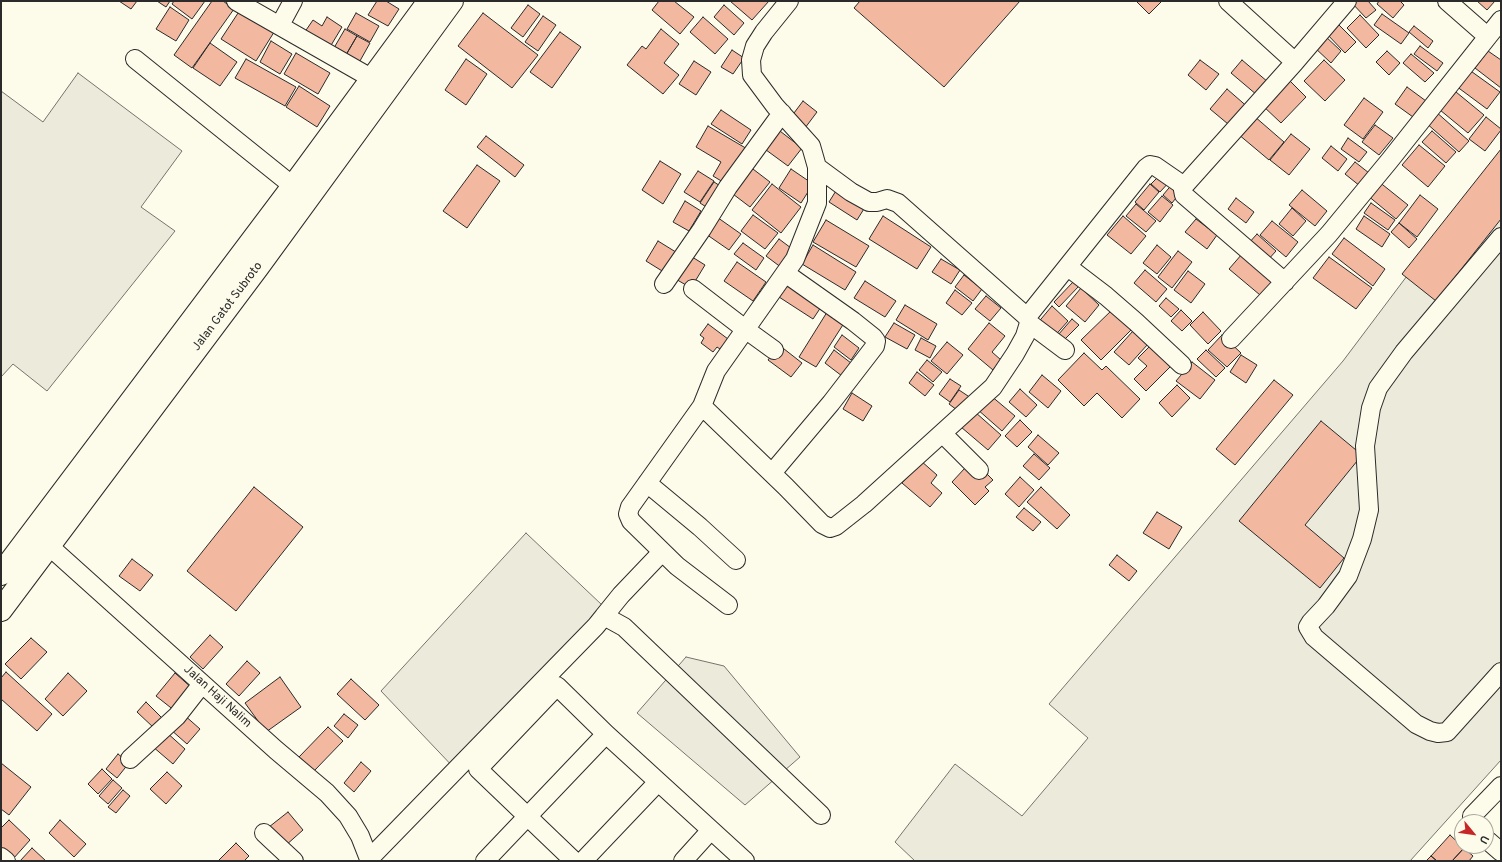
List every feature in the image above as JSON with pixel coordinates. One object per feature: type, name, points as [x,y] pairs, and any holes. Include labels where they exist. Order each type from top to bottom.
[{"type":"highway","name":"Jalan Gatot Subroto","points":[[1,574],[429,1]]},
{"type":"highway","name":"Jalan Gatot Subroto","points":[[1,610],[258,267],[452,1]]},
{"type":"street","points":[[236,1],[371,78]]},
{"type":"street","points":[[280,25],[293,1]]},
{"type":"street","points":[[728,605],[677,566],[632,521],[628,514],[630,508],[647,483],[702,406],[716,371],[795,259],[810,223],[816,203],[817,166],[811,146],[774,106],[752,75],[752,60],[755,46],[761,36],[789,1]]},
{"type":"street","points":[[1228,1],[1295,62]]},
{"type":"street","points":[[1285,282],[1184,195],[1184,186],[1295,62],[1347,1]]},
{"type":"street","points":[[1447,1],[1487,36]]},
{"type":"street","points":[[1231,339],[1334,229],[1501,20]]},
{"type":"street","points":[[135,59],[292,186]]},
{"type":"street","points":[[664,284],[702,229],[728,187],[782,113]]},
{"type":"street","points":[[702,406],[772,473],[822,524],[830,528],[836,526],[864,504],[943,434],[993,387],[1025,336],[1028,320],[1146,168],[1150,165],[1155,166],[1184,186]]},
{"type":"street","points":[[817,166],[851,192],[869,202],[877,202],[887,199],[898,203],[1028,320],[1065,350]]},
{"type":"street","points":[[1501,237],[1404,352],[1378,388],[1371,408],[1365,446],[1369,510],[1362,539],[1348,576],[1326,606],[1308,627],[1314,637],[1416,724],[1438,733],[1447,732],[1501,672]]},
{"type":"street","points":[[1068,267],[1130,317],[1182,365]]},
{"type":"street","points":[[772,473],[831,404],[875,346],[876,341],[853,321],[785,273]]},
{"type":"street","points":[[693,289],[774,350]]},
{"type":"street","points":[[943,434],[979,470]]},
{"type":"street","points":[[647,483],[700,526],[736,560]]},
{"type":"street","name":"Jalan Haji Nalim","points":[[49,546],[276,750],[327,793],[348,816],[360,836],[369,860]]},
{"type":"street","points":[[369,860],[585,637],[621,595],[662,552]]},
{"type":"street","points":[[604,616],[624,627],[821,815]]},
{"type":"street","points":[[130,759],[176,716],[202,684]]},
{"type":"street","points":[[574,861],[478,769],[557,686],[606,734],[745,861]]},
{"type":"street","points":[[485,861],[528,818],[606,734]]},
{"type":"street","points":[[583,861],[658,782]]},
{"type":"street","points":[[1474,814],[1501,786]]},
{"type":"street","points":[[682,861],[711,830]]},
{"type":"street","points":[[264,833],[294,861]]},
{"type":"street","points":[[1,856],[6,861]]},
{"type":"shaded area","points":[[78,73],[182,151],[141,207],[175,231],[47,391],[13,364],[1,377],[1,91],[43,122]]},
{"type":"shaded area","points":[[1501,151],[1501,760],[1410,861],[915,861],[895,842],[955,764],[1022,816],[1088,738],[1049,704],[1343,361]]},
{"type":"shaded area","points":[[526,533],[602,605],[573,656],[457,771],[381,691]]},
{"type":"shaded area","points":[[686,657],[724,666],[800,757],[745,805],[637,713]]},
{"type":"building","points":[[119,1],[137,1],[131,9]]},
{"type":"building","points":[[157,1],[170,1],[166,7]]},
{"type":"building","points":[[174,1],[205,1],[192,19],[172,4]]},
{"type":"building","points":[[212,1],[223,1],[234,9],[192,68],[174,55]]},
{"type":"building","points":[[377,1],[386,1],[399,9],[388,26],[368,15]]},
{"type":"building","points":[[659,1],[674,1],[694,17],[680,34],[652,10]]},
{"type":"building","points":[[730,1],[769,1],[752,20]]},
{"type":"building","points":[[860,1],[1020,1],[944,87],[854,8]]},
{"type":"building","points":[[1136,1],[1162,1],[1149,14]]},
{"type":"building","points":[[1368,1],[1376,10],[1366,18],[1351,2]]},
{"type":"building","points":[[1379,1],[1400,1],[1404,5],[1393,18],[1377,4]]},
{"type":"building","points":[[1477,1],[1495,1],[1487,10]]},
{"type":"building","points":[[528,5],[540,14],[523,37],[511,28]]},
{"type":"building","points":[[724,5],[744,23],[734,35],[714,17]]},
{"type":"building","points":[[170,7],[189,20],[176,41],[156,29]]},
{"type":"building","points":[[242,7],[276,29],[256,61],[221,39]]},
{"type":"building","points":[[356,13],[379,26],[370,42],[347,29]]},
{"type":"building","points":[[483,13],[538,55],[512,88],[458,46]]},
{"type":"building","points":[[1382,14],[1409,33],[1401,44],[1374,25]]},
{"type":"building","points":[[1360,15],[1379,35],[1366,48],[1347,28]]},
{"type":"building","points":[[543,16],[556,25],[538,51],[525,42]]},
{"type":"building","points":[[327,17],[342,27],[327,52],[302,36],[313,20],[322,26]]},
{"type":"building","points":[[703,17],[728,39],[715,54],[690,32]]},
{"type":"building","points":[[1336,22],[1356,42],[1345,53],[1326,33]]},
{"type":"building","points":[[1414,26],[1433,41],[1428,48],[1409,32]]},
{"type":"building","points":[[345,29],[357,36],[343,60],[331,53]]},
{"type":"building","points":[[661,29],[679,44],[664,63],[679,75],[663,94],[627,65],[642,46],[646,49]]},
{"type":"building","points":[[560,32],[581,47],[552,88],[530,72]]},
{"type":"building","points":[[1324,35],[1341,51],[1331,63],[1313,46]]},
{"type":"building","points":[[357,36],[370,43],[356,68],[343,60]]},
{"type":"building","points":[[271,41],[292,54],[280,74],[260,62]]},
{"type":"building","points":[[210,43],[237,62],[220,86],[193,68]]},
{"type":"building","points":[[1420,46],[1443,63],[1437,71],[1414,54]]},
{"type":"building","points":[[732,50],[744,58],[733,74],[721,67]]},
{"type":"building","points":[[1387,51],[1400,63],[1389,75],[1376,62]]},
{"type":"building","points":[[1488,51],[1501,60],[1501,88],[1475,68]]},
{"type":"building","points":[[296,53],[330,73],[318,94],[284,74]]},
{"type":"building","points":[[1411,54],[1434,73],[1425,82],[1403,63]]},
{"type":"building","points":[[246,59],[296,87],[285,106],[235,78]]},
{"type":"building","points":[[466,59],[487,74],[466,105],[445,90]]},
{"type":"building","points":[[1200,60],[1219,74],[1206,90],[1188,75]]},
{"type":"building","points":[[1242,60],[1268,82],[1257,95],[1231,73]]},
{"type":"building","points":[[1324,60],[1345,80],[1325,101],[1304,81]]},
{"type":"building","points":[[694,61],[711,72],[696,95],[679,84]]},
{"type":"building","points":[[1468,69],[1500,92],[1487,109],[1456,86]]},
{"type":"building","points":[[1288,79],[1306,97],[1281,123],[1262,105]]},
{"type":"building","points":[[299,86],[330,106],[317,127],[286,107]]},
{"type":"building","points":[[1407,87],[1426,101],[1413,117],[1395,104]]},
{"type":"building","points":[[1227,89],[1250,109],[1234,129],[1210,109]]},
{"type":"building","points":[[1456,92],[1484,115],[1468,133],[1440,110]]},
{"type":"building","points":[[1364,98],[1383,112],[1363,139],[1344,125]]},
{"type":"building","points":[[803,101],[817,112],[805,128],[791,117]]},
{"type":"building","points":[[721,110],[751,130],[742,144],[711,124]]},
{"type":"building","points":[[1435,111],[1469,141],[1459,152],[1425,122]]},
{"type":"building","points":[[1254,116],[1284,142],[1269,160],[1238,134]]},
{"type":"building","points":[[1486,117],[1501,130],[1485,151],[1469,139]]},
{"type":"building","points":[[1375,125],[1393,138],[1379,155],[1362,142]]},
{"type":"building","points":[[708,126],[749,150],[728,185],[713,176],[721,162],[696,147]]},
{"type":"building","points":[[776,128],[802,148],[788,166],[762,147]]},
{"type":"building","points":[[1432,131],[1456,152],[1446,163],[1422,142]]},
{"type":"building","points":[[1291,134],[1310,149],[1289,175],[1270,160]]},
{"type":"building","points":[[486,136],[524,165],[515,177],[477,147]]},
{"type":"building","points":[[1348,138],[1367,152],[1359,162],[1341,149]]},
{"type":"building","points":[[1419,145],[1445,166],[1428,187],[1402,165]]},
{"type":"building","points":[[1331,146],[1347,159],[1338,171],[1322,158]]},
{"type":"building","points":[[1501,149],[1501,219],[1436,301],[1402,274]]},
{"type":"building","points":[[660,161],[681,174],[663,204],[642,190]]},
{"type":"building","points":[[1355,162],[1369,173],[1360,186],[1345,174]]},
{"type":"building","points":[[477,165],[500,181],[467,228],[443,211]]},
{"type":"building","points":[[749,166],[770,182],[750,207],[729,191]]},
{"type":"building","points":[[791,169],[813,184],[801,203],[779,188]]},
{"type":"building","points":[[698,171],[714,181],[700,202],[684,192]]},
{"type":"building","points":[[1163,172],[1171,180],[1160,192],[1151,184]]},
{"type":"building","points":[[1378,181],[1408,205],[1396,219],[1367,195]]},
{"type":"building","points":[[714,182],[725,189],[711,210],[700,203]]},
{"type":"building","points":[[1174,182],[1183,189],[1172,203],[1163,195]]},
{"type":"building","points":[[772,184],[801,207],[781,233],[752,210]]},
{"type":"building","points":[[1150,184],[1159,192],[1144,210],[1135,202]]},
{"type":"building","points":[[839,186],[867,204],[857,220],[829,202]]},
{"type":"building","points":[[1302,190],[1327,211],[1315,226],[1289,205]]},
{"type":"building","points":[[1420,195],[1438,209],[1417,237],[1399,223]]},
{"type":"building","points":[[1162,196],[1173,205],[1160,222],[1148,212]]},
{"type":"building","points":[[1236,198],[1254,212],[1246,223],[1228,209]]},
{"type":"building","points":[[685,201],[701,211],[689,231],[673,222]]},
{"type":"building","points":[[1371,203],[1395,220],[1388,230],[1364,213]]},
{"type":"building","points":[[1136,204],[1156,221],[1146,232],[1126,216]]},
{"type":"building","points":[[1292,208],[1306,221],[1293,236],[1279,224]]},
{"type":"building","points":[[714,215],[741,234],[729,250],[703,232]]},
{"type":"building","points":[[753,215],[778,233],[765,249],[741,231]]},
{"type":"building","points":[[883,216],[931,247],[917,269],[869,239]]},
{"type":"building","points":[[1123,216],[1146,236],[1131,254],[1107,235]]},
{"type":"building","points":[[1364,216],[1390,234],[1382,247],[1356,229]]},
{"type":"building","points":[[1196,219],[1217,235],[1207,249],[1185,232]]},
{"type":"building","points":[[826,220],[869,246],[856,267],[813,242]]},
{"type":"building","points":[[1272,221],[1298,242],[1286,257],[1260,235]]},
{"type":"building","points":[[1399,223],[1417,239],[1409,248],[1391,232]]},
{"type":"building","points":[[1257,234],[1276,251],[1267,261],[1248,244]]},
{"type":"building","points":[[1344,238],[1385,269],[1373,286],[1332,254]]},
{"type":"building","points":[[779,239],[795,251],[782,268],[766,256]]},
{"type":"building","points":[[658,241],[679,254],[667,274],[646,261]]},
{"type":"building","points":[[743,243],[764,258],[756,270],[734,254]]},
{"type":"building","points":[[813,245],[856,272],[845,290],[802,264]]},
{"type":"building","points":[[1157,245],[1171,257],[1157,274],[1143,263]]},
{"type":"building","points":[[1178,251],[1192,262],[1172,288],[1158,277]]},
{"type":"building","points":[[1242,254],[1279,284],[1266,300],[1229,269]]},
{"type":"building","points":[[689,255],[705,265],[691,288],[674,278]]},
{"type":"building","points":[[1329,257],[1372,288],[1356,309],[1313,278]]},
{"type":"building","points":[[941,259],[960,270],[951,284],[932,272]]},
{"type":"building","points":[[737,262],[766,282],[753,301],[724,281]]},
{"type":"building","points":[[1145,270],[1167,289],[1156,302],[1134,283]]},
{"type":"building","points":[[1188,271],[1205,284],[1191,303],[1174,290]]},
{"type":"building","points":[[964,275],[982,289],[973,301],[955,287]]},
{"type":"building","points":[[865,281],[896,301],[885,317],[854,298]]},
{"type":"building","points":[[1074,281],[1079,286],[1059,307],[1054,302]]},
{"type":"building","points":[[789,283],[823,304],[813,319],[779,297]]},
{"type":"building","points":[[1081,288],[1099,305],[1085,322],[1066,306]]},
{"type":"building","points":[[955,290],[972,303],[962,315],[946,303]]},
{"type":"building","points":[[986,296],[1001,308],[990,321],[975,309]]},
{"type":"building","points":[[1166,298],[1179,309],[1171,317],[1159,306]]},
{"type":"building","points":[[905,305],[937,324],[928,340],[896,320]]},
{"type":"building","points":[[1052,306],[1068,321],[1052,339],[1036,325]]},
{"type":"building","points":[[829,309],[846,320],[816,367],[799,357]]},
{"type":"building","points":[[1113,309],[1132,329],[1101,360],[1081,340]]},
{"type":"building","points":[[1181,310],[1192,321],[1182,331],[1171,321]]},
{"type":"building","points":[[1203,312],[1221,331],[1208,344],[1190,325]]},
{"type":"building","points":[[1072,319],[1079,325],[1064,340],[1058,335]]},
{"type":"building","points":[[894,323],[915,335],[907,349],[885,337]]},
{"type":"building","points":[[989,323],[1005,336],[992,352],[1001,360],[993,370],[968,349]]},
{"type":"building","points":[[708,324],[728,339],[720,349],[717,347],[713,352],[701,343],[704,338],[700,335]]},
{"type":"building","points":[[1133,331],[1148,344],[1129,365],[1114,352]]},
{"type":"building","points":[[842,335],[859,348],[851,360],[834,347]]},
{"type":"building","points":[[1222,335],[1241,353],[1227,367],[1208,350]]},
{"type":"building","points":[[921,338],[936,346],[930,358],[915,350]]},
{"type":"building","points":[[1155,341],[1175,362],[1146,391],[1134,379],[1147,366],[1138,358]]},
{"type":"building","points":[[947,342],[963,355],[947,374],[931,361]]},
{"type":"building","points":[[779,345],[802,363],[791,377],[768,360]]},
{"type":"building","points":[[834,350],[851,363],[842,376],[825,363]]},
{"type":"building","points":[[1206,350],[1225,368],[1216,377],[1197,359]]},
{"type":"building","points":[[1084,353],[1102,370],[1106,366],[1140,399],[1122,418],[1097,393],[1084,406],[1058,380]]},
{"type":"building","points":[[1241,355],[1257,365],[1246,383],[1230,372]]},
{"type":"building","points":[[927,360],[942,372],[933,382],[919,370]]},
{"type":"building","points":[[1192,362],[1215,380],[1200,399],[1176,381]]},
{"type":"building","points":[[917,372],[934,385],[925,396],[909,383]]},
{"type":"building","points":[[1042,375],[1061,391],[1048,408],[1029,392]]},
{"type":"building","points":[[950,379],[961,386],[950,402],[939,394]]},
{"type":"building","points":[[1274,380],[1293,395],[1235,465],[1216,449]]},
{"type":"building","points":[[1177,385],[1190,398],[1172,417],[1159,403]]},
{"type":"building","points":[[1020,389],[1037,405],[1026,417],[1009,402]]},
{"type":"building","points":[[959,390],[971,398],[961,413],[949,404]]},
{"type":"building","points":[[852,393],[872,406],[863,421],[843,409]]},
{"type":"building","points":[[990,395],[1015,416],[1002,431],[977,409]]},
{"type":"building","points":[[975,412],[1001,435],[988,450],[961,427]]},
{"type":"building","points":[[1020,420],[1032,432],[1017,447],[1005,436]]},
{"type":"building","points":[[1321,421],[1362,455],[1305,525],[1344,558],[1320,588],[1239,521]]},
{"type":"building","points":[[1038,435],[1059,453],[1048,465],[1028,447]]},
{"type":"building","points":[[1034,454],[1050,468],[1039,480],[1023,466]]},
{"type":"building","points":[[921,461],[937,475],[931,483],[942,493],[930,507],[902,483]]},
{"type":"building","points":[[965,468],[976,478],[984,471],[993,480],[985,487],[989,491],[975,505],[952,482]]},
{"type":"building","points":[[1020,477],[1034,490],[1019,507],[1005,494]]},
{"type":"building","points":[[254,487],[303,527],[236,611],[187,571]]},
{"type":"building","points":[[1041,487],[1070,515],[1057,529],[1027,502]]},
{"type":"building","points":[[1024,508],[1041,522],[1033,531],[1016,517]]},
{"type":"building","points":[[1157,512],[1182,527],[1169,549],[1143,533]]},
{"type":"building","points":[[1117,555],[1137,571],[1129,581],[1109,565]]},
{"type":"building","points":[[132,559],[153,575],[140,591],[119,576]]},
{"type":"building","points":[[210,635],[223,647],[203,669],[190,657]]},
{"type":"building","points":[[31,638],[47,652],[21,679],[5,664]]},
{"type":"building","points":[[247,661],[260,673],[239,696],[226,684]]},
{"type":"building","points":[[6,672],[52,714],[37,731],[1,699],[1,678]]},
{"type":"building","points":[[68,673],[87,691],[63,716],[45,699]]},
{"type":"building","points":[[175,673],[193,689],[175,711],[156,696]]},
{"type":"building","points":[[280,677],[301,707],[266,732],[245,703]]},
{"type":"building","points":[[351,679],[379,705],[365,720],[337,694]]},
{"type":"building","points":[[146,702],[163,719],[154,728],[137,712]]},
{"type":"building","points":[[183,714],[200,729],[187,744],[170,729]]},
{"type":"building","points":[[344,714],[358,725],[348,738],[334,726]]},
{"type":"building","points":[[328,727],[343,741],[314,771],[299,757]]},
{"type":"building","points":[[165,731],[185,749],[173,764],[152,746]]},
{"type":"building","points":[[118,754],[129,763],[117,778],[106,769]]},
{"type":"building","points":[[361,762],[371,771],[354,792],[344,783]]},
{"type":"building","points":[[1,763],[31,787],[9,815],[1,809]]},
{"type":"building","points":[[102,769],[112,779],[98,794],[88,784]]},
{"type":"building","points":[[167,772],[182,786],[166,804],[150,789]]},
{"type":"building","points":[[113,780],[122,788],[108,804],[99,796]]},
{"type":"building","points":[[123,790],[130,796],[116,813],[108,807]]},
{"type":"building","points":[[288,812],[303,830],[285,846],[269,827]]},
{"type":"building","points":[[9,820],[30,840],[13,859],[1,847],[1,828]]},
{"type":"building","points":[[60,820],[86,844],[74,857],[49,833]]},
{"type":"building","points":[[1450,835],[1454,839],[1454,854],[1458,854],[1452,861],[1437,861],[1431,856]]},
{"type":"building","points":[[236,843],[249,856],[244,861],[218,861]]},
{"type":"building","points":[[32,848],[46,861],[20,861]]},
{"type":"building","points":[[1458,854],[1471,854],[1473,856],[1469,861],[1452,861]]},
{"type":"building","points":[[1431,856],[1437,861],[1426,861]]}]
